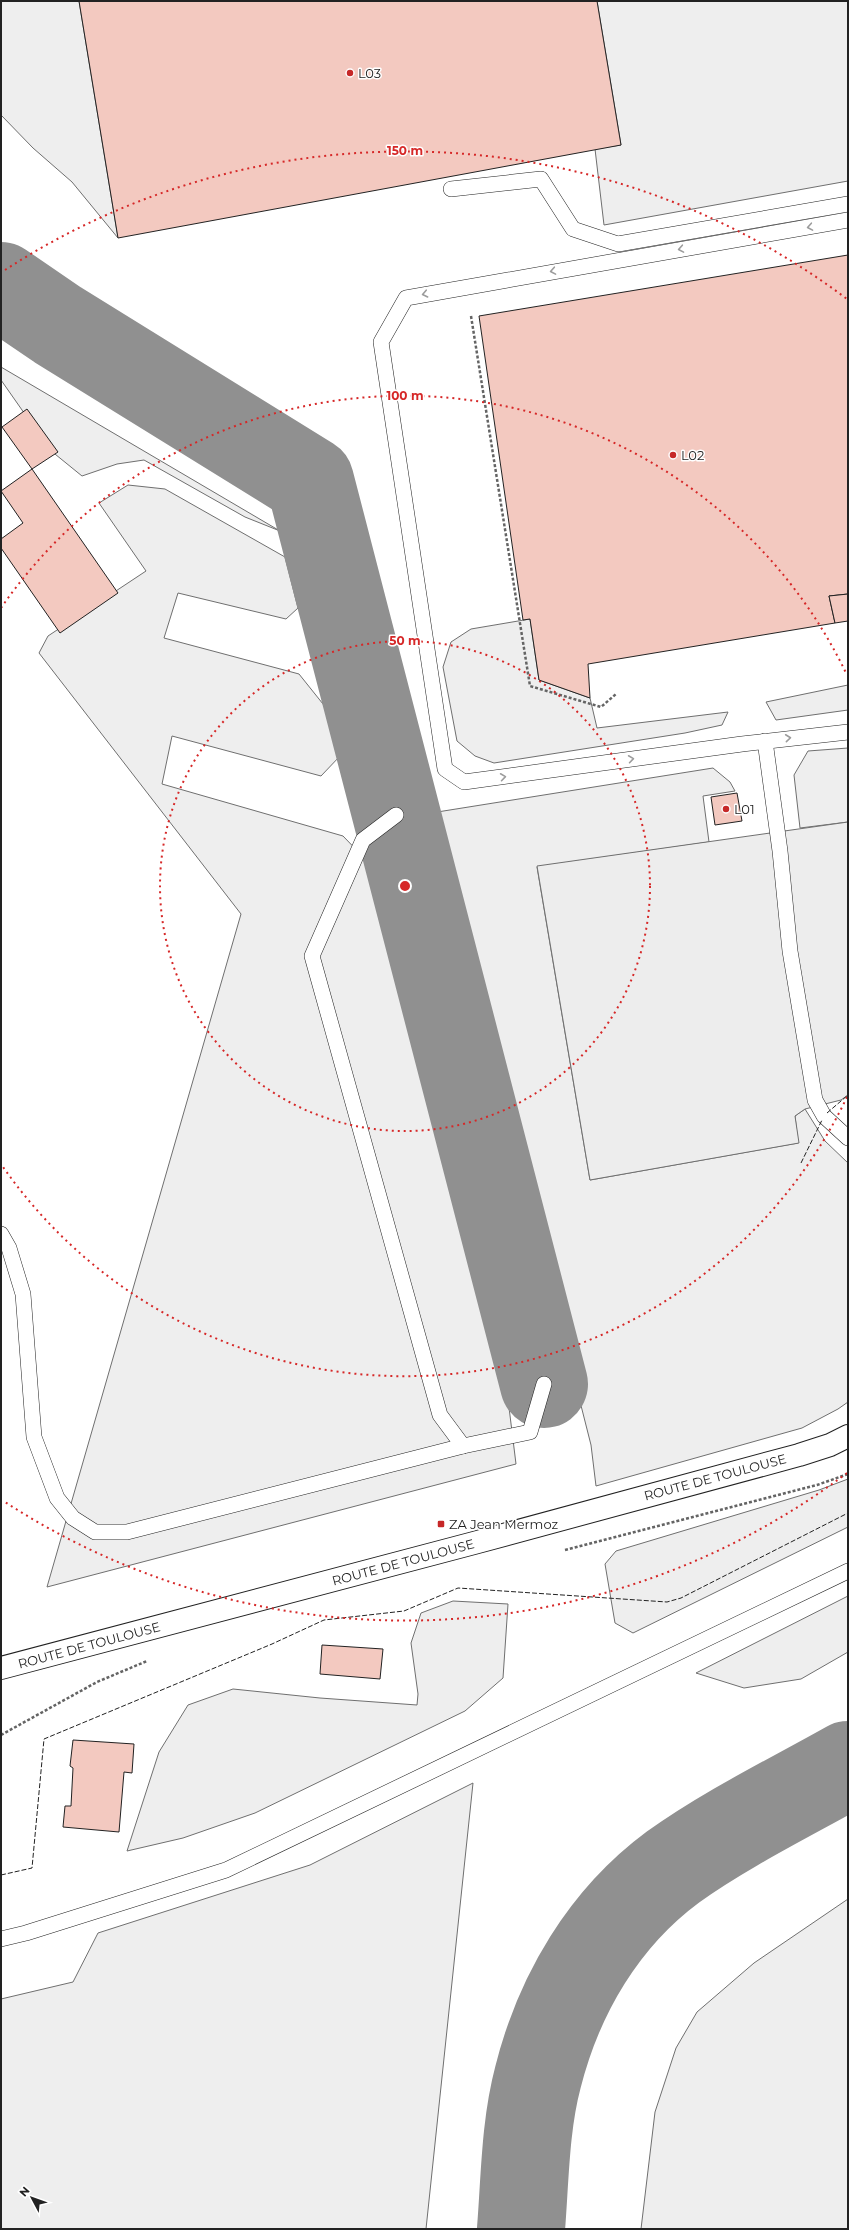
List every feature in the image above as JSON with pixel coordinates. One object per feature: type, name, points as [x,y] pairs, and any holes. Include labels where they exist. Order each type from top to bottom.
[{"type":"main road","name":"ROUTE DE TOULOUSE","points":[[1,1668],[707,1480],[805,1453],[848,1436]]},
{"type":"lane","points":[[451,189],[541,179],[573,230],[618,244],[848,204]]},
{"type":"lane","points":[[848,220],[406,298],[381,342],[445,769],[464,782],[765,741],[848,732]]},
{"type":"lane","points":[[765,741],[780,851],[790,950],[814,1100],[824,1116],[848,1138]]},
{"type":"lane","points":[[396,815],[363,840],[312,956],[440,1415],[463,1446]]},
{"type":"lane","points":[[1,1234],[8,1248],[23,1294],[34,1437],[57,1498],[73,1518],[95,1532],[127,1532],[463,1446],[530,1432],[544,1384]]},
{"type":"lane","points":[[1,1939],[26,1933],[226,1870],[848,1571]]},
{"type":"path","points":[[472,316],[530,686],[601,707],[616,694]]},
{"type":"path","points":[[563,1550],[817,1485],[848,1474]]},
{"type":"path","points":[[1,1735],[97,1682],[152,1659]]},
{"type":"shaded area","points":[[1,1],[79,1],[118,238],[72,182],[33,148],[1,115]]},
{"type":"shaded area","points":[[597,1],[848,1],[848,181],[604,225],[595,149],[621,145]]},
{"type":"shaded area","points":[[1,367],[280,531],[245,517],[144,460],[117,464],[82,476],[50,450],[1,380]]},
{"type":"shaded area","points":[[128,485],[165,489],[285,557],[298,608],[286,619],[178,593],[164,638],[299,674],[327,709],[341,755],[321,776],[172,736],[162,784],[343,836],[369,863],[503,1359],[516,1464],[47,1587],[241,914],[39,653],[48,636],[146,571],[99,503]]},
{"type":"shaded area","points":[[530,619],[539,680],[590,698],[597,728],[728,712],[722,725],[685,733],[494,763],[475,756],[457,741],[443,667],[451,642],[471,629]]},
{"type":"shaded area","points":[[848,685],[848,710],[776,720],[766,702]]},
{"type":"shaded area","points":[[848,748],[848,822],[800,828],[794,775],[808,751]]},
{"type":"shaded area","points":[[713,768],[730,782],[735,791],[703,796],[709,842],[537,867],[590,1180],[798,1143],[795,1116],[805,1109],[825,1141],[848,1163],[848,1402],[802,1428],[596,1486],[591,1445],[431,813]]},
{"type":"shaded area","points":[[848,822],[848,1095],[841,1100],[805,1109],[795,1116],[799,1143],[590,1180],[537,866]]},
{"type":"shaded area","points":[[848,1479],[848,1527],[633,1633],[615,1623],[605,1564],[616,1551],[819,1490]]},
{"type":"shaded area","points":[[848,1596],[848,1652],[801,1679],[744,1688],[696,1673]]},
{"type":"shaded area","points":[[453,1601],[508,1604],[503,1678],[465,1711],[255,1813],[183,1838],[127,1851],[159,1752],[188,1705],[233,1689],[320,1698],[417,1705],[418,1694],[411,1643],[421,1613]]},
{"type":"shaded area","points":[[473,1783],[426,2229],[1,2229],[1,1999],[73,1982],[98,1933],[310,1865]]},
{"type":"shaded area","points":[[848,1899],[848,2229],[641,2229],[655,2112],[676,2048],[697,2012],[754,1963]]},
{"type":"building","name":"L03","points":[[79,1],[597,1],[621,145],[118,238]]},
{"type":"building","name":"L02","points":[[848,255],[848,594],[829,596],[835,623],[588,664],[590,698],[539,680],[530,619],[523,620],[479,316]]},
{"type":"building","points":[[27,409],[58,452],[32,469],[2,427]]},
{"type":"building","points":[[32,469],[118,593],[60,633],[1,548],[1,539],[23,523],[1,491]]},
{"type":"building","points":[[848,594],[848,621],[835,623],[829,596]]},
{"type":"building","name":"L01","points":[[737,793],[742,821],[715,825],[711,797]]},
{"type":"building","points":[[322,1645],[383,1649],[380,1679],[320,1674]]},
{"type":"building","points":[[73,1740],[134,1744],[132,1773],[124,1772],[119,1832],[63,1827],[65,1806],[71,1806],[73,1768],[70,1766]]},
{"type":"taxiway","points":[[1,286],[58,325],[310,481],[544,1384]]},
{"type":"taxiway","points":[[521,2229],[530,2114],[538,2077],[558,2016],[588,1960],[606,1934],[648,1887],[693,1853],[737,1826],[848,1765]]},
{"type":"fence","points":[[827,1113],[848,1095]]},
{"type":"fence","points":[[801,1163],[822,1120]]},
{"type":"fence","points":[[1,1875],[32,1868],[44,1739],[272,1644],[324,1620],[404,1611],[458,1588],[667,1602],[681,1598],[848,1513]]},
{"type":"place","name":"L03","points":[[350,73]]},
{"type":"place","name":"L02","points":[[673,455]]},
{"type":"place","name":"L01","points":[[726,809]]},
{"type":"place","name":"ZA Jean Mermoz","points":[[441,1524]]}]
